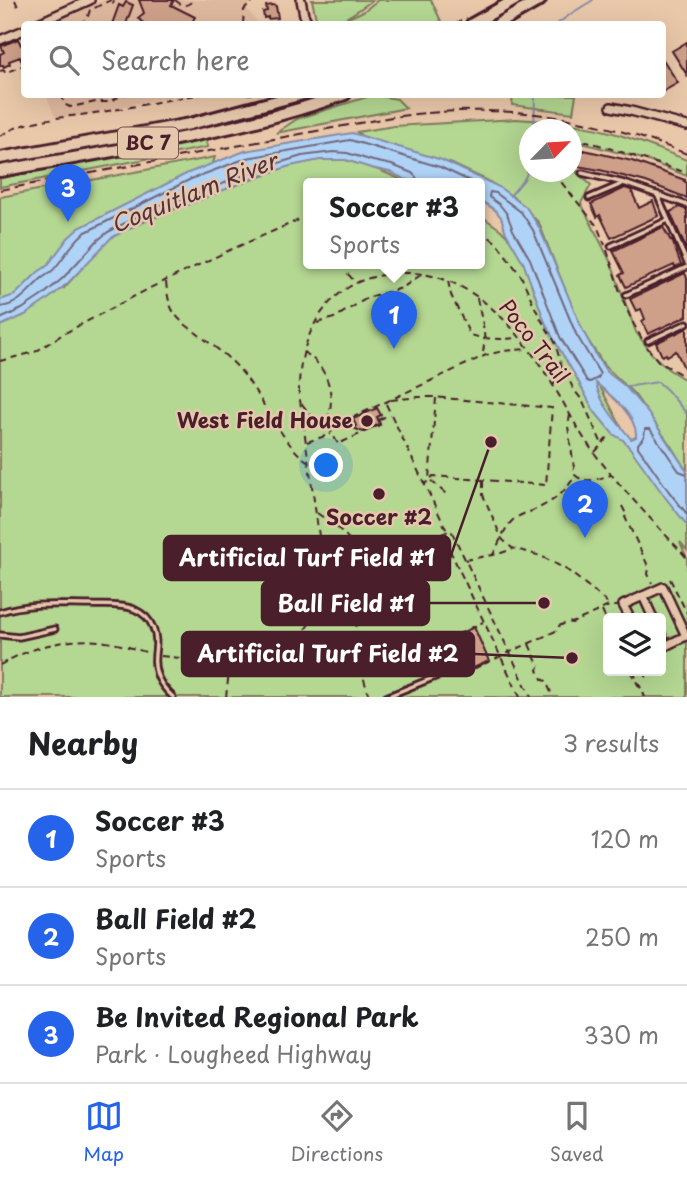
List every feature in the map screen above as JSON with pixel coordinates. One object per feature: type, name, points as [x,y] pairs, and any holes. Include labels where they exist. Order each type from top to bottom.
[{"type":"main road","points":[[477,21],[515,0]]},
{"type":"main road","points":[[503,21],[540,0]]},
{"type":"main road","name":"BC 7","points":[[0,158],[190,124],[288,98]]},
{"type":"main road","name":"BC 7","points":[[0,171],[241,125],[333,98]]},
{"type":"street","points":[[43,21],[90,0]]},
{"type":"street","points":[[301,0],[307,21]]},
{"type":"street","points":[[302,21],[304,15]]},
{"type":"street","points":[[0,40],[21,31]]},
{"type":"street","points":[[611,107],[687,126]]},
{"type":"street","points":[[627,613],[624,606],[663,587],[687,636],[666,646]]},
{"type":"street","points":[[643,596],[651,613]]},
{"type":"lane","points":[[582,173],[624,183],[687,205]]},
{"type":"lane","points":[[589,198],[624,183]]},
{"type":"lane","points":[[626,295],[687,265],[657,194]]},
{"type":"lane","points":[[611,246],[668,220]]},
{"type":"lane","points":[[648,341],[687,323]]},
{"type":"lane","points":[[0,612],[38,605],[127,607],[140,612],[152,624],[156,636],[155,667],[159,680],[173,697]]},
{"type":"lane","points":[[0,635],[19,637],[55,629]]},
{"type":"lane","points":[[386,697],[445,673]]},
{"type":"path","points":[[15,0],[18,7]]},
{"type":"path","points":[[84,21],[90,10],[112,0],[113,4]]},
{"type":"path","points":[[175,0],[183,6],[193,0]]},
{"type":"path","points":[[243,21],[243,12],[254,0]]},
{"type":"path","points":[[0,71],[4,70],[5,73],[21,66]]},
{"type":"path","points":[[63,98],[64,104],[70,107],[116,98]]},
{"type":"path","points":[[0,136],[36,120],[180,98]]},
{"type":"path","points":[[106,102],[112,110]]},
{"type":"path","points":[[582,142],[587,141],[687,173]]},
{"type":"path","points":[[561,182],[597,226],[622,297],[644,343],[658,361],[687,378]]},
{"type":"path","points":[[0,361],[35,352],[63,334],[150,288],[303,218]]},
{"type":"path","points":[[485,234],[497,243],[521,276],[539,316],[555,342],[563,373],[582,400],[602,444]]},
{"type":"path","points":[[346,269],[356,283]]},
{"type":"path","points":[[316,323],[334,318],[369,297],[402,288],[422,274]]},
{"type":"path","name":"Poco Trail","points":[[0,665],[36,649],[80,641],[108,642],[155,654],[230,662],[267,658],[293,644],[315,613],[323,591],[324,578],[300,403],[303,352],[316,323],[337,294],[375,276],[422,274],[448,281],[477,296],[493,309],[528,349],[612,475],[687,558]]},
{"type":"path","points":[[165,281],[174,313],[236,366],[295,450],[309,462]]},
{"type":"path","points":[[448,281],[451,295],[469,333],[507,339],[518,337]]},
{"type":"path","points":[[477,296],[483,322],[482,357]]},
{"type":"path","points":[[330,429],[482,357],[496,352],[528,349]]},
{"type":"path","points":[[303,352],[318,362],[326,378],[332,408],[326,423]]},
{"type":"path","points":[[553,385],[563,373]]},
{"type":"path","points":[[391,400],[418,397],[552,408],[546,485],[433,477],[424,485]]},
{"type":"path","points":[[429,479],[436,398]]},
{"type":"path","points":[[300,403],[312,417],[326,423],[338,444],[382,424],[380,419],[390,414]]},
{"type":"path","points":[[385,403],[447,532]]},
{"type":"path","points":[[492,556],[514,519],[553,500],[570,486],[575,475],[568,426],[570,415]]},
{"type":"path","points":[[306,442],[333,433]]},
{"type":"path","points":[[595,453],[610,435]]},
{"type":"path","points":[[575,475],[588,481],[612,475]]},
{"type":"path","points":[[429,479],[446,494]]},
{"type":"path","points":[[449,662],[456,677],[558,630],[559,626],[568,622],[572,624],[609,606],[573,574],[548,559],[514,549],[501,539],[483,495],[483,481]]},
{"type":"path","points":[[622,506],[649,568],[648,574],[655,590]]},
{"type":"path","points":[[316,513],[340,529],[352,544],[356,559],[354,585]]},
{"type":"path","points":[[369,697],[355,643],[360,611],[380,584],[399,571],[422,562],[442,534],[451,530],[531,697]]},
{"type":"path","points":[[443,536],[520,697]]},
{"type":"path","points":[[465,560],[514,549]]},
{"type":"path","points":[[324,578],[360,611]]},
{"type":"path","points":[[670,579],[687,613]]},
{"type":"path","points":[[601,610],[603,614]]},
{"type":"path","points":[[459,634],[484,622]]},
{"type":"path","points":[[528,644],[551,697]]},
{"type":"path","points":[[226,697],[230,662]]},
{"type":"path","points":[[635,676],[645,697]]},
{"type":"shaded area","points":[[104,0],[255,0],[246,8],[257,21],[58,21]]},
{"type":"shaded area","points":[[47,98],[163,98],[73,117],[55,116]]},
{"type":"green space","points":[[312,0],[373,0],[339,21],[317,21]]},
{"type":"green space","points":[[378,0],[431,0],[441,21],[342,21],[364,11]]},
{"type":"green space","points":[[364,98],[397,99],[406,108],[276,133],[297,119]]},
{"type":"green space","points":[[513,98],[576,98],[573,113],[512,105]]},
{"type":"green space","points":[[519,119],[519,182],[582,182],[582,177],[591,185],[581,203],[611,263],[636,332],[652,354],[668,369],[687,381],[687,472],[634,394],[604,365],[580,328],[539,223],[516,199],[485,178],[450,163],[421,157],[357,132],[394,126]]},
{"type":"green space","points":[[582,126],[638,141],[687,160],[687,176],[643,159],[582,143]]},
{"type":"green space","points":[[206,139],[208,147],[0,187],[0,178]]},
{"type":"green space","points":[[215,157],[211,168],[326,157],[368,166],[396,178],[303,178],[303,269],[485,269],[485,219],[501,230],[538,269],[634,451],[687,523],[687,550],[680,542],[687,558],[687,697],[0,697],[0,197]],"holes":[[[274,162],[266,175],[216,192],[129,228],[164,209]],[[54,268],[82,268],[64,288]]]},
{"type":"water","name":"Coquitlam River","points":[[352,133],[442,160],[480,178],[402,178],[346,160],[320,160],[290,166],[188,205],[161,211],[111,238],[68,283],[47,300],[25,315],[0,326],[0,300],[15,295],[47,266],[79,228],[188,173],[245,151]]},
{"type":"water","name":"Coquitlam River","points":[[485,180],[526,207],[539,227],[583,331],[597,357],[607,372],[625,386],[648,413],[687,471],[687,525],[630,448],[613,434],[594,411],[545,322],[523,262],[495,210],[485,203]],"holes":[[[596,383],[616,400],[633,422],[636,437],[631,439],[610,413]]]},
{"type":"building","points":[[139,0],[174,0],[171,5],[195,17],[193,21],[141,21],[138,18],[144,13]]},
{"type":"building","points":[[126,2],[133,5],[127,21],[113,21],[119,5],[123,7]]},
{"type":"building","points":[[266,6],[276,6],[278,18],[264,18]]},
{"type":"building","points":[[18,39],[21,60],[20,57],[9,61],[10,64],[4,67],[0,66],[0,54],[4,52],[1,46]]},
{"type":"building","points":[[687,42],[687,75],[672,51]]},
{"type":"building","points":[[666,64],[678,83],[666,90]]},
{"type":"building","points":[[584,151],[632,161],[685,180],[687,198],[646,182],[582,167]]},
{"type":"building","points":[[625,188],[631,190],[639,208],[653,201],[658,216],[611,238],[600,215],[597,217],[591,204]]},
{"type":"building","points":[[680,207],[687,210],[687,251],[670,212]]},
{"type":"building","points":[[663,227],[672,240],[681,265],[675,268],[674,265],[626,287],[620,275],[624,273],[613,251]]},
{"type":"building","points":[[685,273],[687,316],[648,334],[642,321],[645,319],[641,309],[636,311],[630,299]]},
{"type":"building","points":[[687,328],[687,374],[676,351],[662,356],[656,343]]},
{"type":"building","name":"West Field House","points":[[377,408],[381,415],[377,417],[380,424],[363,432],[353,428],[356,426],[353,419]]},
{"type":"building","points":[[474,627],[489,661],[456,676],[451,665],[472,655],[462,633]]},
{"type":"waterway","points":[[561,21],[593,0]]},
{"type":"waterway","points":[[534,119],[535,98]]},
{"type":"waterway","points":[[510,196],[522,182]]},
{"type":"waterway","points":[[626,387],[658,382],[687,414]]},
{"type":"railway","points":[[0,190],[392,117],[469,111],[542,115],[578,121],[650,140],[687,154]]},
{"type":"place","name":"Be Invited Regional Park","points":[[68,222]]},
{"type":"place","name":"Soccer #3","points":[[394,349]]},
{"type":"place","name":"West Field House","points":[[367,421]]},
{"type":"place","name":"Artificial Turf Field #1","points":[[491,442]]},
{"type":"place","name":"Soccer #2","points":[[379,494]]},
{"type":"place","name":"Ball Field #2","points":[[585,538]]},
{"type":"place","name":"Ball Field #1","points":[[544,603]]},
{"type":"place","name":"Artificial Turf Field #2","points":[[572,658]]}]
